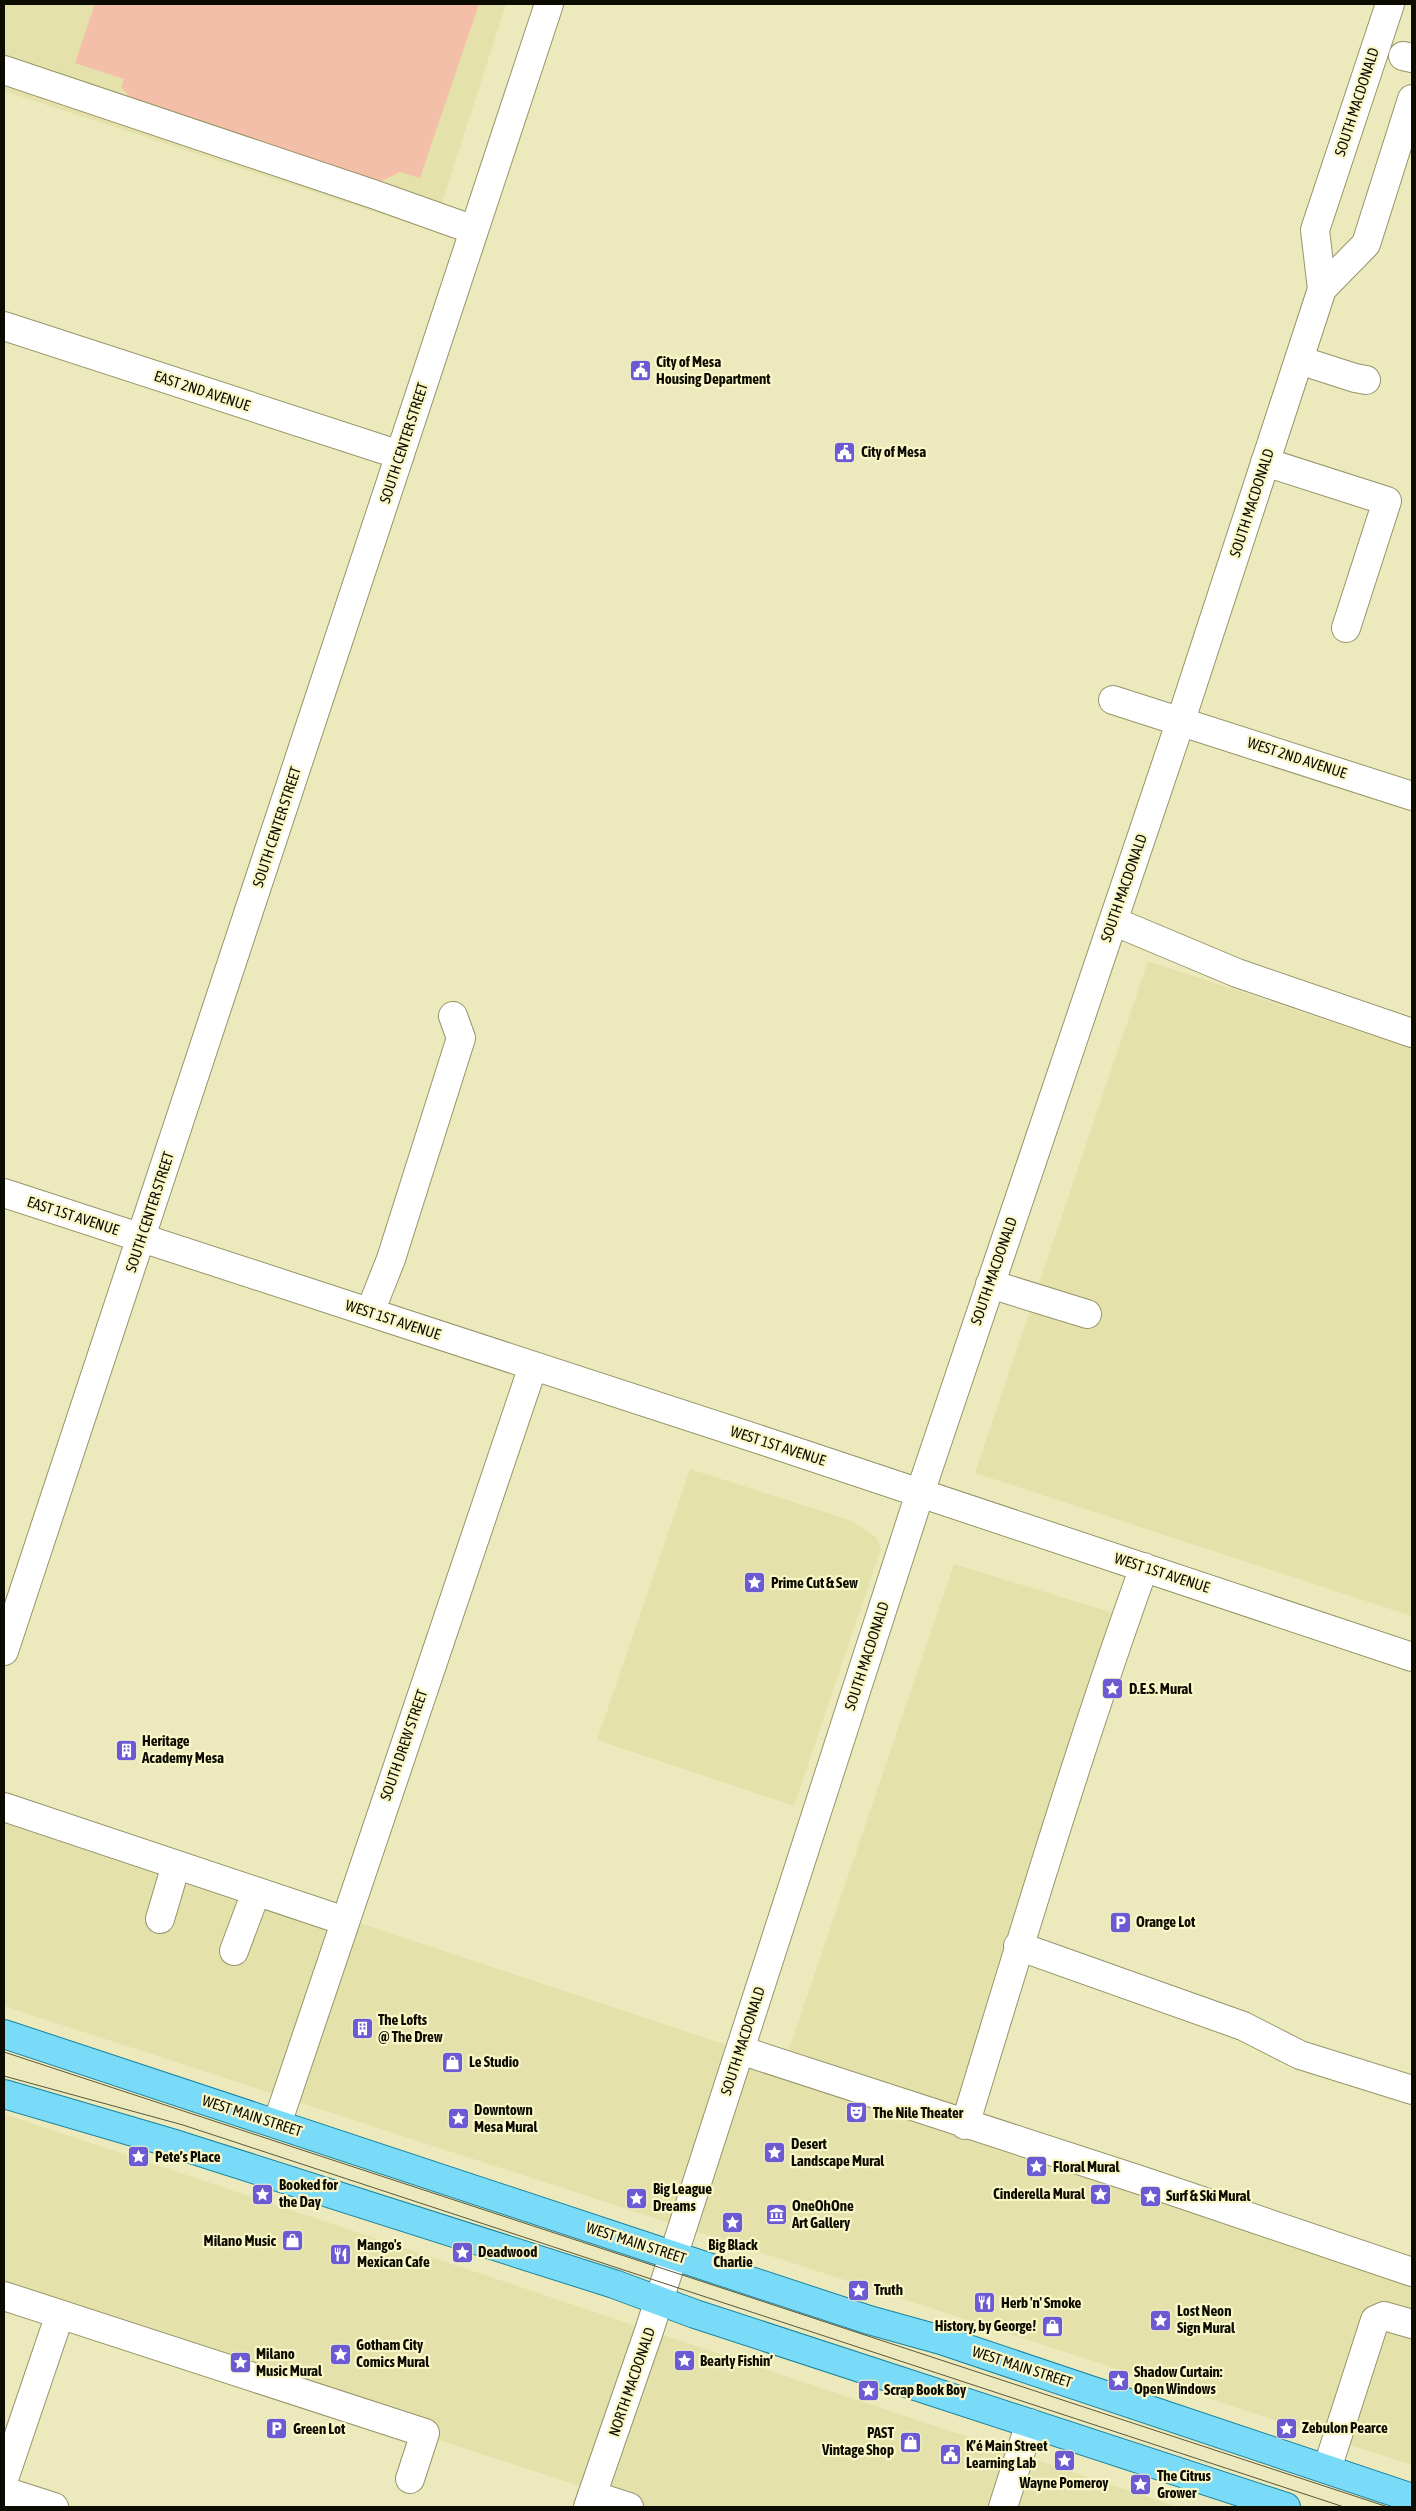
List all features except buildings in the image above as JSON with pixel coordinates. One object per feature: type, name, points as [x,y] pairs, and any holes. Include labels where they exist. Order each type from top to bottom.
[{"type":"main road","name":"WEST MAIN STREET","points":[[4,2034],[673,2256],[869,2320],[950,2343],[1412,2498]]},
{"type":"main road","points":[[4,2094],[178,2145],[659,2300],[1286,2507]]},
{"type":"street","name":"SOUTH CENTER STREET","points":[[4,1651],[549,4]]},
{"type":"street","name":"SOUTH MACDONALD","points":[[673,2256],[920,1493],[1181,720],[1322,289],[1315,230],[1390,4]]},
{"type":"street","points":[[4,70],[373,194],[474,230]]},
{"type":"street","name":"SOUTH MACDONALD","points":[[1322,289],[1366,244],[1412,99]]},
{"type":"street","name":"EAST 2ND AVENUE","points":[[4,326],[400,455]]},
{"type":"street","points":[[1299,360],[1366,380]]},
{"type":"street","points":[[1266,462],[1387,501],[1346,628]]},
{"type":"street","name":"WEST 2ND AVENUE","points":[[1113,700],[1181,720],[1412,796]]},
{"type":"street","points":[[1113,921],[1236,973],[1412,1033]]},
{"type":"street","points":[[370,1312],[392,1259],[461,1038],[453,1016]]},
{"type":"street","name":"EAST 1ST AVENUE","points":[[4,1193],[142,1238]]},
{"type":"street","name":"WEST 1ST AVENUE","points":[[142,1238],[1144,1567],[1412,1658]]},
{"type":"street","points":[[990,1284],[1087,1314]]},
{"type":"street","name":"SOUTH DREW STREET","points":[[277,2124],[534,1366]]},
{"type":"street","points":[[965,2125],[1000,2015],[1018,1946],[1081,1747],[1144,1567]]},
{"type":"street","points":[[4,1807],[345,1921]]},
{"type":"street","points":[[160,1919],[176,1865]]},
{"type":"street","points":[[234,1950],[256,1892]]},
{"type":"street","points":[[1018,1946],[1243,2026],[1300,2055],[1412,2090]]},
{"type":"street","points":[[740,2050],[965,2125],[1140,2180],[1412,2272]]},
{"type":"street","name":"NORTH MACDONALD","points":[[590,2501],[673,2256]]},
{"type":"street","points":[[4,2296],[425,2433],[410,2479]]},
{"type":"street","points":[[4,2479],[60,2314]]},
{"type":"street","points":[[1327,2469],[1375,2320],[1384,2316],[1412,2324]]},
{"type":"street","points":[[1003,2507],[1030,2423]]},
{"type":"street","points":[[4,2491],[54,2507]]},
{"type":"street","points":[[590,2501],[629,2507]]},
{"type":"shaded area","points":[[4,4],[506,4],[433,231],[4,91]]},
{"type":"shaded area","points":[[95,4],[479,4],[420,178],[400,172],[380,182],[131,98],[121,87],[124,79],[75,63]]},
{"type":"shaded area","points":[[1148,961],[1412,1049],[1412,1616],[975,1473]]},
{"type":"shaded area","points":[[690,1469],[852,1521],[876,1537],[881,1549],[794,1806],[597,1740]]},
{"type":"shaded area","points":[[954,1564],[1126,1617],[959,2121],[1412,2272],[1412,2465],[4,2006],[4,1805],[784,2064]]},
{"type":"shaded area","points":[[4,2114],[1177,2507],[644,2507],[4,2298]]},
{"type":"tram line","points":[[4,2052],[1388,2507]]},
{"type":"tram line","points":[[4,2076],[183,2125],[1344,2507]]},
{"type":"place","name":"City of Mesa Housing Department","points":[[640,371]]},
{"type":"place","name":"City of Mesa","points":[[845,452]]},
{"type":"place","name":"Prime Cut & Sew","points":[[755,1583]]},
{"type":"place","name":"D.E.S. Mural","points":[[1113,1689]]},
{"type":"place","name":"Heritage Academy Mesa","points":[[126,1750]]},
{"type":"place","name":"Orange Lot","points":[[1120,1922]]},
{"type":"place","name":"The Lofts @ The Drew","points":[[362,2029]]},
{"type":"place","name":"Le Studio","points":[[453,2062]]},
{"type":"place","name":"The Nile Theater","points":[[857,2113]]},
{"type":"place","name":"Downtown Mesa Mural","points":[[458,2119]]},
{"type":"place","name":"Desert Landscape Mural","points":[[775,2153]]},
{"type":"place","name":"Pete’s Place","points":[[139,2157]]},
{"type":"place","name":"Floral Mural","points":[[1037,2167]]},
{"type":"place","name":"Booked for the Day","points":[[263,2194]]},
{"type":"place","name":"Cinderella Mural","points":[[1101,2194]]},
{"type":"place","name":"Surf & Ski Mural","points":[[1150,2196]]},
{"type":"place","name":"Big League Dreams","points":[[637,2198]]},
{"type":"place","name":"OneOhOne Art Gallery","points":[[776,2215]]},
{"type":"place","name":"Big Black Charlie","points":[[733,2222]]},
{"type":"place","name":"Milano Music","points":[[292,2241]]},
{"type":"place","name":"Deadwood","points":[[462,2252]]},
{"type":"place","name":"Mango's Mexican Cafe","points":[[341,2254]]},
{"type":"place","name":"Truth","points":[[858,2290]]},
{"type":"place","name":"Herb 'n' Smoke","points":[[985,2303]]},
{"type":"place","name":"Lost Neon Sign Mural","points":[[1161,2320]]},
{"type":"place","name":"History, by George!","points":[[1052,2326]]},
{"type":"place","name":"Gotham City Comics Mural","points":[[340,2354]]},
{"type":"place","name":"Bearly Fishin’","points":[[684,2361]]},
{"type":"place","name":"Milano Music Mural","points":[[240,2363]]},
{"type":"place","name":"Shadow Curtain: Open Windows","points":[[1118,2381]]},
{"type":"place","name":"Scrap Book Boy","points":[[868,2390]]},
{"type":"place","name":"Zebulon Pearce","points":[[1286,2428]]},
{"type":"place","name":"Green Lot","points":[[277,2429]]},
{"type":"place","name":"PAST Vintage Shop","points":[[910,2442]]},
{"type":"place","name":"K’é Main Street Learning Lab","points":[[950,2455]]},
{"type":"place","name":"Wayne Pomeroy","points":[[1064,2460]]},
{"type":"place","name":"The Citrus Grower","points":[[1141,2485]]}]
